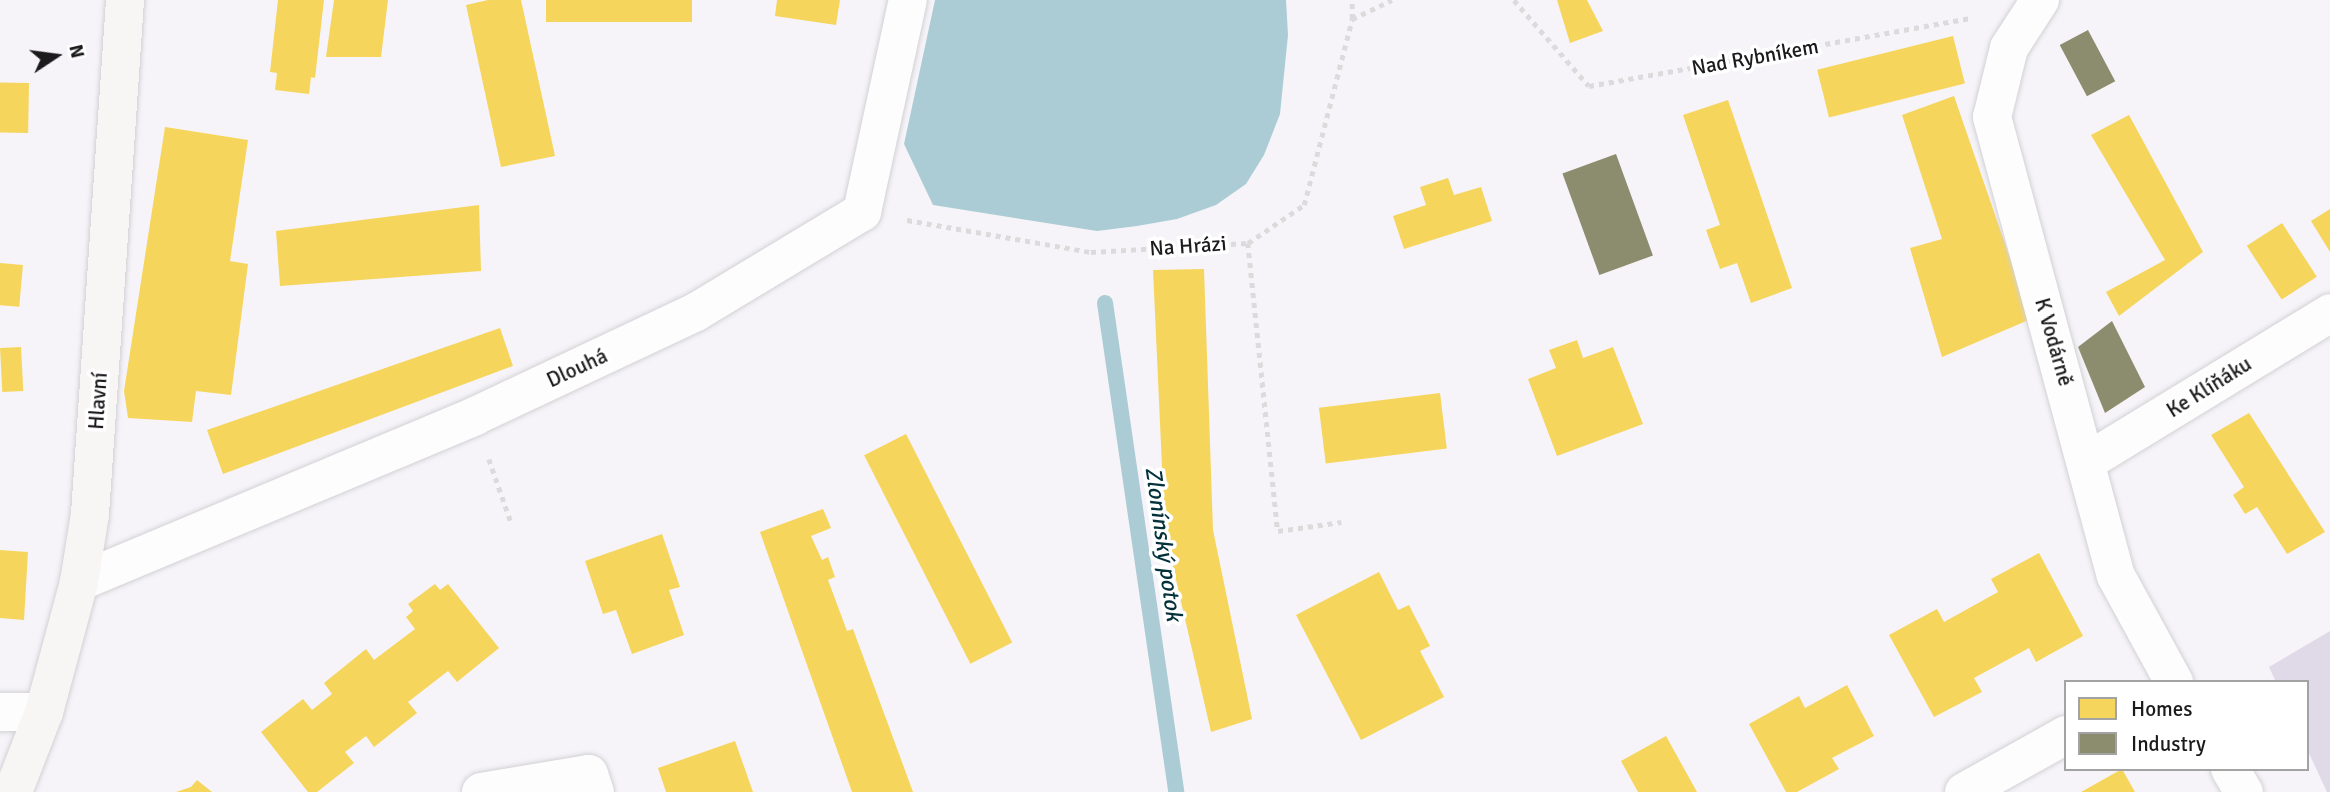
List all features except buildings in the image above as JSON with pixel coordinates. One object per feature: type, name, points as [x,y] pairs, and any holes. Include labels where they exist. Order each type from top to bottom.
[{"type":"street","name":"Hlavní","points":[[13,792],[44,712],[79,582],[90,514],[125,0]]},
{"type":"street","points":[[862,212],[908,0]]},
{"type":"street","name":"K Vodárně","points":[[2036,4],[2009,48],[1993,117],[2088,461],[2116,576],[2168,680]]},
{"type":"street","name":"Dlouhá","points":[[79,582],[475,416],[696,312],[862,212]]},
{"type":"street","name":"Ke Klíňáku","points":[[2088,461],[2330,313]]},
{"type":"street","points":[[0,712],[44,712]]},
{"type":"street","points":[[1964,792],[2064,736]]},
{"type":"street","points":[[2231,771],[2244,792]]},
{"type":"street","points":[[481,792],[589,774],[595,792]]},
{"type":"path","points":[[1248,243],[1304,205],[1352,19],[1352,0]]},
{"type":"path","points":[[1352,19],[1392,0]]},
{"type":"path","name":"Nad Rybníkem","points":[[1514,0],[1589,86],[2036,4]]},
{"type":"path","name":"Na Hrázi","points":[[862,212],[1091,253],[1248,243],[1278,531],[1341,522]]},
{"type":"path","points":[[475,416],[512,525]]},
{"type":"shaded area","points":[[2330,631],[2330,792],[2327,792],[2309,753],[2309,680],[2275,680],[2269,667]]},
{"type":"water","points":[[935,0],[1286,0],[1288,35],[1280,114],[1264,155],[1246,184],[1216,205],[1177,219],[1137,226],[1097,231],[933,205],[904,144]]},
{"type":"waterway","name":"Zlonínský potok","points":[[1105,303],[1176,792]]}]
